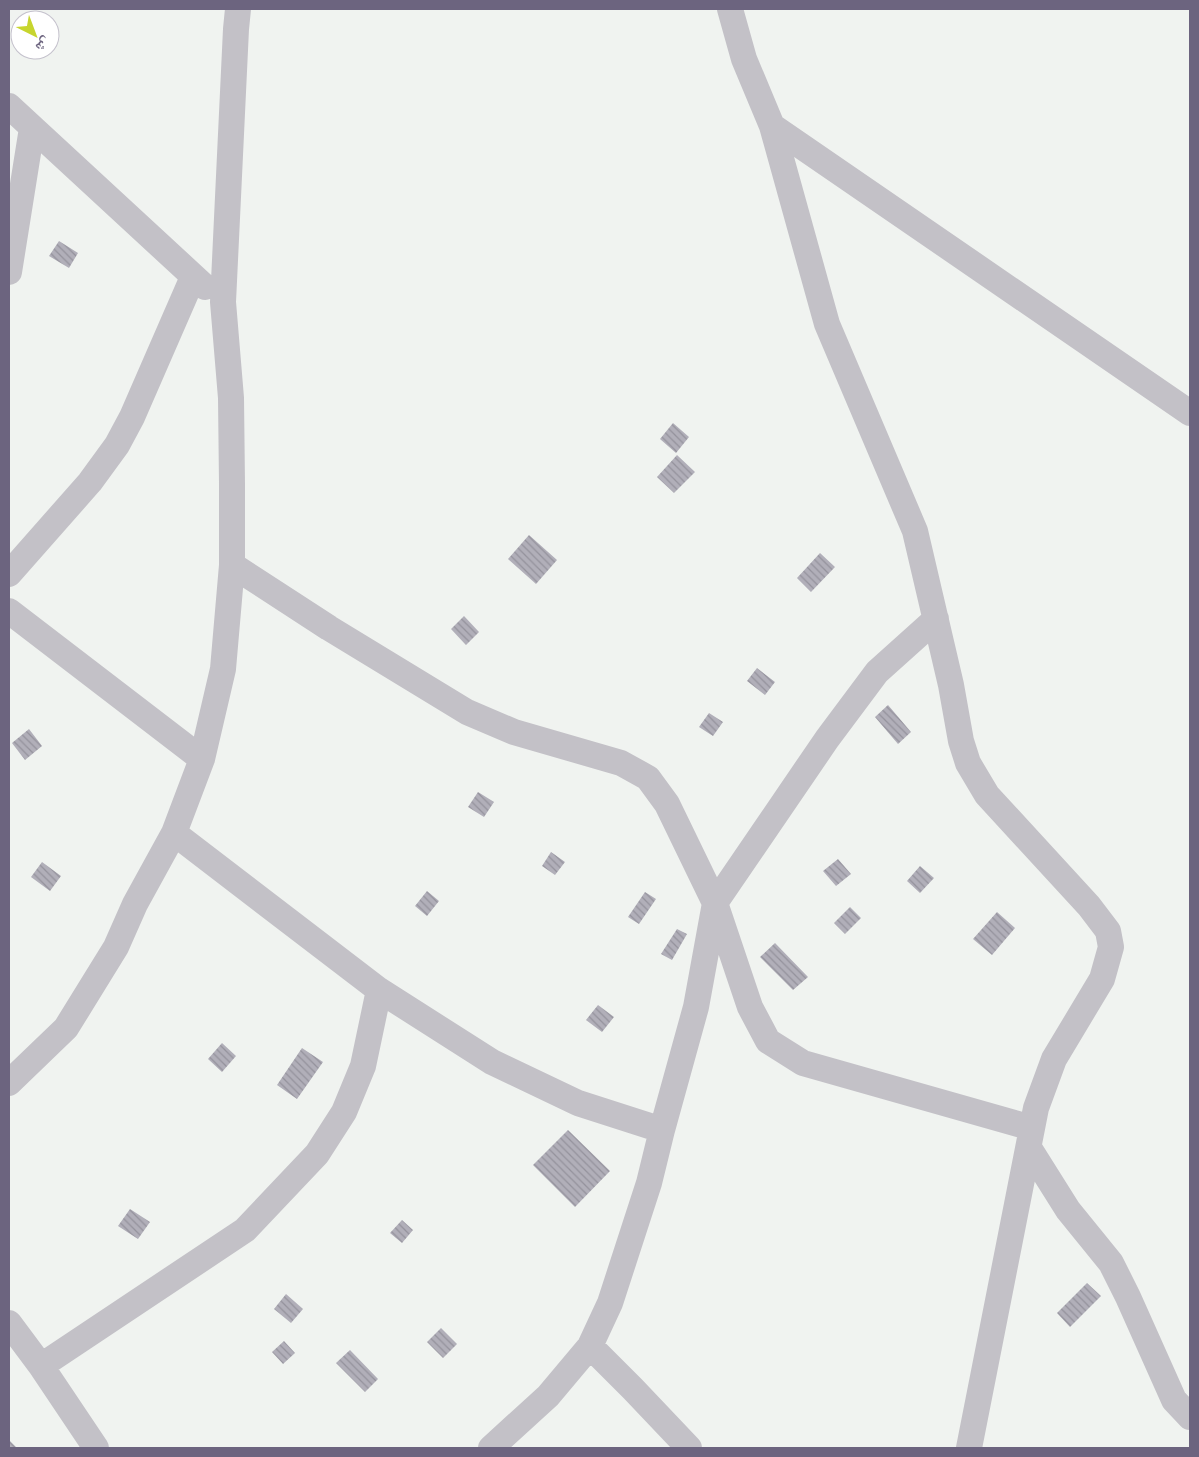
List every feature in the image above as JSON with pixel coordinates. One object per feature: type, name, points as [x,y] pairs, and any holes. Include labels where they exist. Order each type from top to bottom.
[{"type":"street","points":[[9,1083],[66,1028],[116,947],[135,904],[174,833],[202,759],[223,669],[232,565],[231,398],[223,302],[238,9]]},
{"type":"street","points":[[730,9],[744,59],[772,126],[827,324],[915,531],[951,685],[961,741],[968,763],[987,795],[1089,906],[1108,931],[1111,947],[1102,979],[1054,1058],[1036,1108],[969,1448]]},
{"type":"street","points":[[9,106],[192,277],[223,302]]},
{"type":"street","points":[[772,126],[1190,413]]},
{"type":"street","points":[[9,272],[32,128]]},
{"type":"street","points":[[9,574],[90,482],[117,445],[132,417],[192,277]]},
{"type":"street","points":[[232,565],[329,628],[467,712],[514,732],[621,764],[648,778],[667,804],[715,903],[750,1007],[768,1041],[803,1063],[1030,1138],[1068,1210],[1111,1262],[1174,1400],[1190,1417]]},
{"type":"street","points":[[9,611],[202,759]]},
{"type":"street","points":[[491,1448],[548,1396],[590,1346],[613,1294],[649,1183],[696,1007],[715,903],[827,739],[877,672],[936,619]]},
{"type":"street","points":[[174,833],[380,990],[492,1062],[578,1103],[662,1130]]},
{"type":"street","points":[[41,1366],[245,1230],[317,1154],[344,1112],[363,1066],[380,990]]},
{"type":"street","points":[[9,1323],[41,1366],[96,1448]]},
{"type":"street","points":[[590,1346],[689,1448]]},
{"type":"building","points":[[59,241],[78,253],[69,268],[49,256]]},
{"type":"building","points":[[673,423],[689,437],[676,453],[660,439]]},
{"type":"building","points":[[677,455],[695,472],[674,493],[657,477]]},
{"type":"building","points":[[529,535],[557,560],[536,584],[508,559]]},
{"type":"building","points":[[820,553],[835,567],[811,592],[797,578]]},
{"type":"building","points":[[464,616],[479,632],[466,645],[451,629]]},
{"type":"building","points":[[757,668],[775,682],[765,695],[747,681]]},
{"type":"building","points":[[888,705],[911,732],[898,744],[875,717]]},
{"type":"building","points":[[709,713],[723,722],[713,736],[699,727]]},
{"type":"building","points":[[29,729],[42,746],[25,760],[12,743]]},
{"type":"building","points":[[478,792],[494,802],[484,817],[468,807]]},
{"type":"building","points":[[551,852],[565,862],[555,875],[542,866]]},
{"type":"building","points":[[838,859],[851,874],[836,886],[823,871]]},
{"type":"building","points":[[42,862],[61,876],[50,891],[31,877]]},
{"type":"building","points":[[920,866],[934,878],[920,893],[907,881]]},
{"type":"building","points":[[427,891],[439,901],[427,916],[415,906]]},
{"type":"building","points":[[645,892],[656,899],[639,924],[628,917]]},
{"type":"building","points":[[850,907],[861,918],[845,934],[834,923]]},
{"type":"building","points":[[997,912],[1015,928],[992,955],[973,939]]},
{"type":"building","points":[[677,929],[687,934],[672,960],[661,954]]},
{"type":"building","points":[[775,943],[808,977],[793,990],[760,957]]},
{"type":"building","points":[[598,1005],[614,1017],[602,1032],[586,1020]]},
{"type":"building","points":[[222,1043],[236,1056],[222,1072],[208,1059]]},
{"type":"building","points":[[302,1048],[323,1062],[297,1099],[277,1085]]},
{"type":"building","points":[[568,1130],[610,1171],[575,1207],[533,1165]]},
{"type":"building","points":[[130,1209],[150,1222],[138,1239],[118,1226]]},
{"type":"building","points":[[402,1220],[413,1230],[402,1243],[390,1233]]},
{"type":"building","points":[[1087,1283],[1101,1296],[1070,1327],[1057,1313]]},
{"type":"building","points":[[286,1294],[303,1309],[291,1323],[274,1309]]},
{"type":"building","points":[[441,1328],[457,1344],[443,1358],[427,1342]]},
{"type":"building","points":[[284,1341],[295,1353],[283,1364],[272,1352]]},
{"type":"building","points":[[350,1350],[378,1379],[365,1392],[336,1363]]},
{"type":"building","points":[[10,1441],[17,1448],[9,1448]]}]
